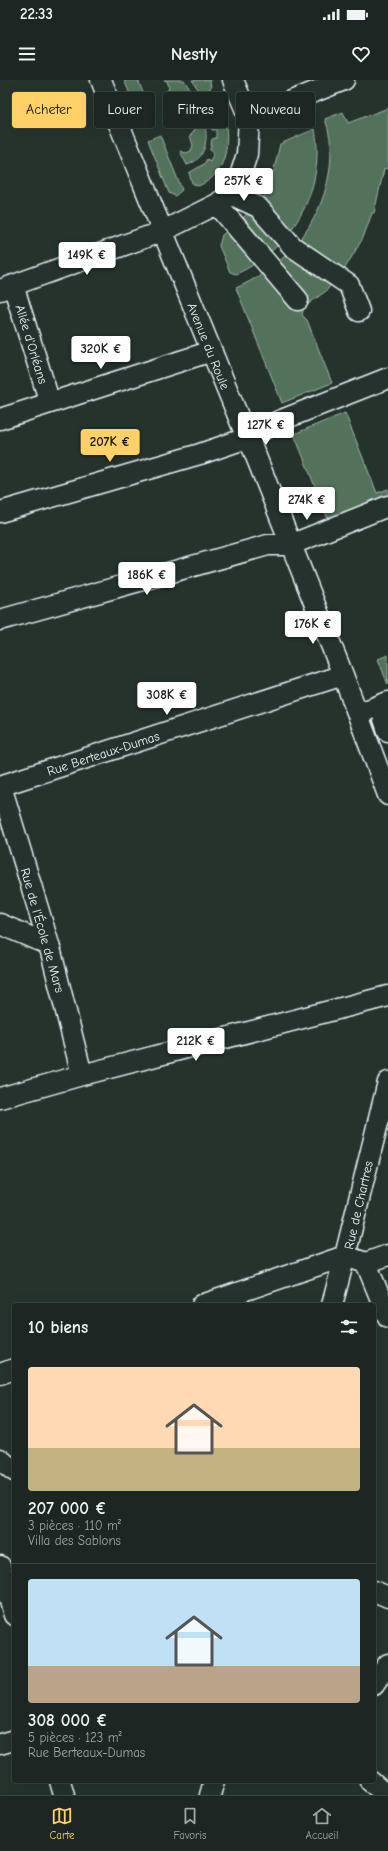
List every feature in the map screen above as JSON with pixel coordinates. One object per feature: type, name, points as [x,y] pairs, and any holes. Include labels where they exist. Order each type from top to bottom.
[{"type":"street","name":"Avenue du Roule","points":[[101,80],[247,438],[253,449],[358,714],[388,795]]},
{"type":"street","points":[[234,80],[239,92]]},
{"type":"street","points":[[314,92],[344,80]]},
{"type":"street","points":[[6,288],[163,231],[224,199],[240,176],[247,154],[248,128]]},
{"type":"street","points":[[224,199],[298,300]]},
{"type":"street","points":[[224,199],[258,207],[293,247],[349,285],[359,311]]},
{"type":"street","name":"Allée d'Orléans","points":[[6,288],[50,403]]},
{"type":"street","points":[[0,419],[212,351]]},
{"type":"street","points":[[0,512],[200,454],[247,438],[279,421],[388,378]]},
{"type":"street","points":[[0,620],[268,545],[290,545],[388,506]]},
{"type":"street","name":"Rue Berteaux-Dumas","points":[[0,786],[343,676]]},
{"type":"street","points":[[358,714],[386,717]]},
{"type":"street","name":"Rue de l'École de Mars","points":[[0,786],[49,945],[82,1075]]},
{"type":"street","points":[[0,924],[49,945]]},
{"type":"street","points":[[0,1098],[82,1075],[388,996]]},
{"type":"street","name":"Rue de Chartres","points":[[333,1303],[388,1082]]},
{"type":"street","points":[[208,1303],[345,1256],[366,1263],[388,1255]]},
{"type":"street","points":[[366,1263],[388,1317]]},
{"type":"street","points":[[0,1374],[12,1370]]},
{"type":"street","points":[[0,1459],[12,1470]]},
{"type":"street","points":[[0,1566],[12,1608]]},
{"type":"street","points":[[376,1592],[388,1597]]},
{"type":"street","points":[[376,1682],[388,1664]]},
{"type":"street","points":[[0,1744],[12,1741]]},
{"type":"street","points":[[61,1783],[64,1795]]},
{"type":"street","points":[[210,1795],[213,1783]]},
{"type":"street","points":[[372,1783],[386,1795]]},
{"type":"green space","points":[[124,80],[138,80],[143,92],[129,92]]},
{"type":"green space","points":[[164,80],[184,80],[192,92],[170,90],[167,92],[169,87],[167,81]]},
{"type":"green space","points":[[192,80],[210,80],[211,88],[204,92],[200,92]]},
{"type":"green space","points":[[388,108],[388,168],[384,169],[374,213],[372,213],[363,238],[345,268],[326,291],[304,307],[302,315],[307,320],[332,383],[282,403],[236,288],[262,274],[285,256],[308,228],[318,211],[329,174],[331,155],[330,137],[325,119],[343,112],[348,123]]},
{"type":"green space","points":[[195,128],[206,128],[205,144],[200,157],[187,165],[180,151],[186,153],[191,151],[193,145],[190,136]]},
{"type":"green space","points":[[212,128],[226,128],[227,143],[225,154],[222,164],[216,173],[209,180],[198,186],[192,183],[189,173],[204,164],[207,159],[210,161],[214,153],[210,150],[212,139],[216,138],[216,130],[212,130]]},
{"type":"green space","points":[[315,129],[317,152],[315,174],[310,195],[301,215],[289,233],[274,249],[256,263],[236,274],[230,272],[219,246],[222,235],[239,222],[269,191],[280,144]]},
{"type":"green space","points":[[160,135],[182,190],[175,196],[169,193],[148,140]]},
{"type":"green space","points":[[345,413],[377,493],[388,489],[388,495],[328,519],[294,434]]},
{"type":"green space","points":[[388,655],[388,685],[378,659]]}]
